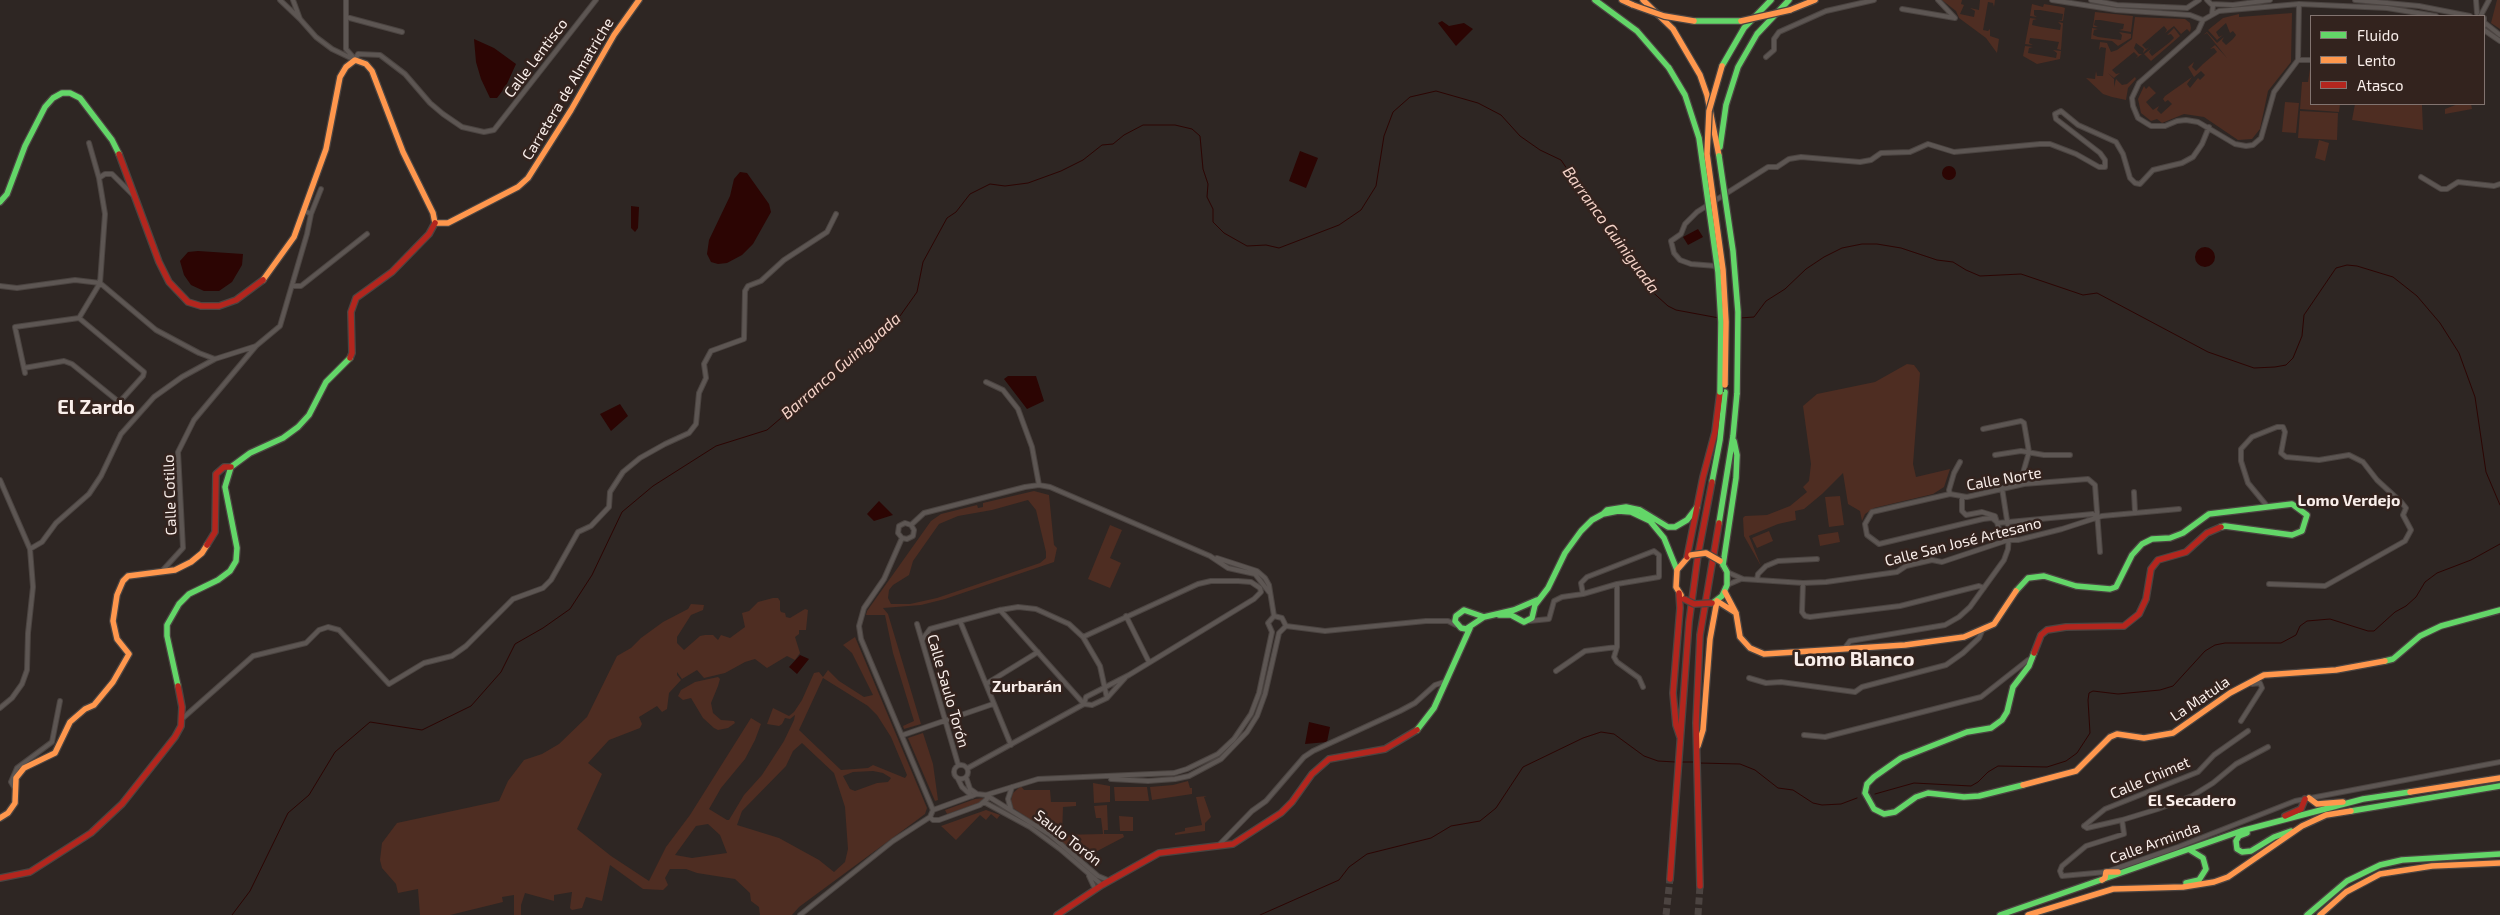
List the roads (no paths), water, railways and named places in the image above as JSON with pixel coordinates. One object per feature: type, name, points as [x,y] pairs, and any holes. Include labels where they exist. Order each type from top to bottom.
[{"type":"main road","name":"Carretera de Almatriche","points":[[435,223],[448,223],[518,187],[528,178],[572,110],[614,35],[639,0]]},
{"type":"main road","points":[[1595,0],[1637,31],[1669,68],[1685,95],[1699,138],[1718,272],[1722,392],[1688,557],[1677,570],[1675,580],[1684,599],[1694,604],[1714,602],[1736,613]]},
{"type":"main road","points":[[1622,0],[1664,16],[1694,21],[1741,20],[1790,10],[1815,0]]},
{"type":"main road","points":[[1643,0],[1673,29],[1689,52],[1708,95],[1733,251],[1738,312],[1737,393],[1733,436],[1705,594],[1697,687],[1696,754],[1700,835],[1700,886]]},
{"type":"main road","points":[[1670,879],[1693,592],[1720,440],[1726,322],[1723,270],[1707,154],[1709,111],[1722,66],[1744,28],[1771,0]]},
{"type":"main road","points":[[1719,156],[1726,105],[1738,67],[1747,49],[1770,19],[1789,0]]},
{"type":"main road","points":[[0,202],[7,194],[25,146],[45,107],[53,98],[62,93],[70,93],[80,98],[112,140],[138,200],[159,262],[169,282],[183,298],[201,306],[219,306],[236,300],[263,280],[285,252],[305,211],[326,149],[340,77],[346,67],[355,60],[366,64],[372,71],[403,152],[433,213],[435,223],[429,234],[392,272],[356,298],[351,312],[352,353],[349,361],[326,382],[309,415],[298,427],[283,438],[250,453],[230,468],[225,486],[237,548],[236,561],[230,571],[218,580],[189,594],[179,604],[167,625],[167,636],[183,718],[175,737],[122,804],[91,833],[30,872],[0,878]]},
{"type":"main road","points":[[1722,563],[1736,478],[1737,455],[1733,436]]},
{"type":"main road","points":[[0,818],[8,813],[15,803],[14,787],[16,778],[24,768],[55,753],[70,722],[85,709],[94,705],[113,682],[129,654],[117,638],[114,621],[117,595],[123,581],[128,576],[176,570],[191,562],[211,541],[216,526],[216,474],[224,467],[230,468]]},
{"type":"main road","points":[[1671,552],[1688,557],[1706,553],[1722,563],[1727,572],[1726,589],[1736,613],[1740,637],[1756,652],[1764,654],[1905,645],[1964,636],[1982,631],[1994,624],[2014,593],[2028,578],[2044,576],[2076,586],[2110,589],[2116,586],[2132,554],[2142,544],[2152,539],[2170,538],[2183,533],[2209,514],[2292,504],[2301,508],[2307,515],[2302,531],[2286,535],[2225,526],[2207,533],[2186,552],[2164,557],[2154,563],[2151,569],[2146,600],[2132,621],[2118,627],[2066,626],[2047,630],[2041,635],[2034,658]]},
{"type":"main road","points":[[1499,614],[1511,615],[1524,622],[1528,621],[1538,600],[1548,588],[1565,553],[1581,531],[1592,520],[1607,510],[1626,507],[1640,510],[1668,528],[1675,527],[1687,520],[1698,505]]},
{"type":"main road","points":[[1603,514],[1618,511],[1631,512],[1642,516],[1657,528],[1671,552],[1677,570]]},
{"type":"main road","points":[[1696,754],[1703,730],[1714,602],[1726,589]]},
{"type":"main road","points":[[1680,594],[1674,681],[1676,725],[1682,742]]},
{"type":"main road","points":[[1057,915],[1102,884],[1167,851],[1233,844],[1281,813],[1292,802],[1312,774],[1329,760],[1342,755],[1385,749],[1419,729],[1434,708],[1444,682],[1470,628],[1484,617],[1499,614],[1538,600]]},
{"type":"main road","points":[[1464,639],[1456,616],[1464,610],[1484,617]]},
{"type":"main road","name":"La Matula","points":[[2034,658],[2013,687],[2007,712],[2002,720],[1991,728],[1945,739],[1901,758],[1874,776],[1867,784],[1865,793],[1867,800],[1874,809],[1884,814],[1895,812],[1916,797],[1928,792],[1964,797],[1979,796],[2063,776],[2076,771],[2110,738],[2117,734],[2144,738],[2159,737],[2173,733],[2230,693],[2264,675],[2336,670],[2392,659],[2420,636],[2441,626],[2500,610]]},
{"type":"main road","points":[[1459,627],[1470,628]]},
{"type":"main road","points":[[2000,915],[2278,821],[2348,803],[2500,778]]},
{"type":"main road","points":[[2028,915],[2113,889],[2202,885],[2228,877],[2300,828],[2326,814],[2500,786]]},
{"type":"main road","points":[[2300,828],[2274,837],[2251,851],[2246,852],[2237,849],[2235,844],[2239,836],[2278,821],[2302,809],[2307,798],[2317,804],[2336,801],[2348,803]]},
{"type":"main road","points":[[2167,887],[2191,882],[2202,877],[2206,869],[2204,858],[2190,850]]},
{"type":"main road","points":[[2307,915],[2347,881],[2380,865],[2402,860],[2500,854]]},
{"type":"main road","points":[[2098,883],[2105,878],[2106,872],[2116,873],[2173,856]]},
{"type":"main road","points":[[2320,915],[2346,892],[2380,874],[2432,866],[2500,863]]},
{"type":"street","points":[[280,0],[316,37],[332,49],[355,60]]},
{"type":"street","points":[[293,0],[300,19]]},
{"type":"street","points":[[346,0],[346,49],[355,60]]},
{"type":"street","name":"Calle Lentisco","points":[[355,60],[358,54],[380,55],[404,74],[430,103],[443,114],[462,126],[484,132],[494,130],[596,0]]},
{"type":"street","points":[[1766,57],[1774,50],[1774,39],[1780,32],[1826,11],[1874,0]]},
{"type":"street","points":[[1902,9],[1955,18],[1938,0]]},
{"type":"street","points":[[2052,0],[2116,10],[2190,15],[2203,20]]},
{"type":"street","points":[[2091,0],[2117,5],[2187,8],[2199,0]]},
{"type":"street","points":[[2212,14],[2208,1],[2226,5],[2270,0]]},
{"type":"street","points":[[2355,0],[2419,6],[2465,15]]},
{"type":"street","points":[[2483,15],[2489,0]]},
{"type":"street","points":[[2477,1],[2486,5]]},
{"type":"street","points":[[2477,1],[2481,15]]},
{"type":"street","points":[[2194,4],[2193,13],[2198,18]]},
{"type":"street","points":[[2298,4],[2298,60],[2274,92],[2265,132],[2258,142],[2246,146],[2235,144],[2208,127],[2186,120],[2177,121],[2165,126],[2151,126],[2138,118],[2132,98],[2139,83],[2198,31],[2203,20],[2219,11],[2298,4],[2387,8],[2430,15]]},
{"type":"street","points":[[346,17],[402,32]]},
{"type":"street","points":[[2485,21],[2500,35]]},
{"type":"street","points":[[2485,31],[2500,41]]},
{"type":"street","points":[[2298,60],[2310,60]]},
{"type":"street","points":[[1718,293],[1720,268],[1680,260],[1674,253],[1671,241],[1680,234],[1685,224],[1696,212],[1768,168],[1777,167],[1789,159],[1801,157],[1860,162],[1871,160],[1881,153],[1910,152],[1928,144],[1954,152],[2050,144],[2076,154],[2099,167],[2106,166],[2100,152],[2056,118],[2055,114],[2060,111],[2078,125],[2116,142],[2130,178],[2135,183],[2140,184],[2153,170],[2182,163],[2193,157],[2202,144],[2208,127]]},
{"type":"street","points":[[79,318],[100,282],[105,214],[99,178],[89,143]]},
{"type":"street","points":[[99,178],[105,174],[112,174],[138,200]]},
{"type":"street","points":[[2421,177],[2441,189],[2447,189],[2458,182],[2494,186],[2500,184]]},
{"type":"street","points":[[30,549],[42,542],[61,518],[89,494],[101,476],[121,434],[154,397],[182,377],[215,358],[256,346],[280,326],[321,188]]},
{"type":"street","points":[[305,211],[312,214]]},
{"type":"street","points":[[183,718],[253,656],[306,643],[319,630],[328,627],[339,630],[389,684],[424,663],[452,656],[466,646],[513,599],[543,588],[551,580],[578,532],[591,526],[609,507],[610,492],[623,472],[640,458],[689,433],[696,424],[699,393],[706,378],[704,364],[711,351],[744,339],[745,290],[748,286],[761,281],[784,260],[826,232],[836,214]]},
{"type":"street","points":[[292,286],[301,286],[367,234]]},
{"type":"street","points":[[0,286],[17,288],[75,280],[100,282],[156,330],[199,353],[215,358]]},
{"type":"street","points":[[115,407],[143,376],[144,372],[79,318],[15,327],[24,370],[64,361],[72,364],[119,402]]},
{"type":"street","name":"Calle Cotillo","points":[[162,571],[183,548],[178,452],[194,420],[256,346]]},
{"type":"street","points":[[986,382],[1003,390],[1018,409],[1032,447],[1039,485]]},
{"type":"street","points":[[1983,429],[2021,421],[2026,427],[2029,452],[2024,473],[2024,484]]},
{"type":"street","points":[[2267,506],[2248,483],[2241,461],[2241,449],[2252,437],[2278,426],[2283,427],[2285,432],[2281,453],[2286,457],[2319,460],[2349,455],[2362,462],[2377,480],[2406,508],[2403,515],[2411,530],[2405,541],[2325,586],[2269,584]]},
{"type":"street","points":[[1995,455],[2021,451],[2044,455],[2070,455]]},
{"type":"street","points":[[1960,462],[1954,473],[1949,490],[1950,494],[1872,512],[1865,524],[1866,532],[1872,541],[1879,544],[1983,519],[1992,518],[1998,523]]},
{"type":"street","name":"Calle Norte","points":[[1950,494],[1962,498],[2024,484],[2088,479],[2095,485],[2097,518]]},
{"type":"street","points":[[0,480],[30,549],[33,587],[28,633],[27,670],[17,691],[0,708]]},
{"type":"street","points":[[911,525],[924,513],[1039,485],[1079,499],[1210,556],[1228,568],[1255,574],[1269,592],[1274,616]]},
{"type":"street","points":[[1844,649],[1850,641],[1945,625],[1959,617],[1970,607],[2004,560],[2007,521],[2002,488]]},
{"type":"street","points":[[2134,492],[2135,512]]},
{"type":"street","points":[[1962,498],[1962,511],[1966,515],[1989,513],[1995,516],[2006,540]]},
{"type":"street","points":[[2097,518],[2135,512],[2179,509]]},
{"type":"street","points":[[1998,523],[2093,514],[2097,518],[2100,552]]},
{"type":"street","name":"Calle San José Artesano","points":[[1727,572],[1743,579],[1826,582],[1897,572],[1906,566],[1932,560],[1942,562],[2006,540],[2036,536],[2097,518]]},
{"type":"street","points":[[905,523],[911,525],[914,530],[913,536],[908,539],[902,538],[898,533],[900,526],[905,523]]},
{"type":"street","points":[[800,915],[893,841],[930,817],[933,810],[861,639],[859,626],[864,608],[884,578],[902,538]]},
{"type":"street","points":[[1528,621],[1549,619],[1557,598],[1583,594],[1617,584],[1659,577],[1659,555],[1654,551],[1586,577],[1581,583],[1583,594]]},
{"type":"street","points":[[1757,580],[1758,574],[1766,566],[1778,561],[1817,560]]},
{"type":"street","name":"Calle San José Artesano","points":[[1726,589],[1743,579]]},
{"type":"street","points":[[1083,637],[1198,584],[1211,581],[1251,582],[1258,585],[1261,592],[1254,599],[1129,675],[1086,697],[1084,704]]},
{"type":"street","points":[[1803,582],[1802,612],[1805,616],[1848,613],[1900,606],[1979,586],[1984,588]]},
{"type":"street","points":[[1617,584],[1617,647],[1614,657],[1639,678],[1643,687]]},
{"type":"street","points":[[922,640],[930,629],[1000,610],[1018,607],[1036,609],[1068,624],[1083,637],[1100,666],[1107,698]]},
{"type":"street","points":[[1000,610],[1084,704]]},
{"type":"street","points":[[1533,613],[1542,621]]},
{"type":"street","points":[[1126,616],[1149,662]]},
{"type":"street","points":[[1274,616],[1282,618],[1286,626]]},
{"type":"street","points":[[933,810],[977,794],[986,795],[1038,779],[1174,773],[1187,770],[1218,754],[1234,739],[1251,714],[1259,692],[1272,632],[1268,623],[1274,616]]},
{"type":"street","points":[[1448,621],[1456,616]]},
{"type":"street","points":[[960,621],[1011,745]]},
{"type":"street","points":[[1286,626],[1324,631],[1426,621],[1448,621],[1459,627]]},
{"type":"street","name":"Calle Saulo Torón","points":[[917,624],[947,721],[958,764]]},
{"type":"street","points":[[1093,778],[1148,781],[1175,779],[1189,776],[1221,759],[1243,738],[1257,716],[1265,694],[1279,633],[1286,626]]},
{"type":"street","points":[[1749,678],[1766,683],[1781,682],[1855,692],[1862,687],[1946,665],[1979,638],[1982,631]]},
{"type":"street","points":[[1272,632],[1279,633]]},
{"type":"street","points":[[1556,671],[1585,651],[1617,647]]},
{"type":"street","points":[[986,684],[1038,652]]},
{"type":"street","points":[[1804,734],[1825,737],[1973,699],[1981,696],[2028,660],[2034,658]]},
{"type":"street","points":[[968,768],[1084,704],[1092,705],[1107,698],[1129,675]]},
{"type":"street","points":[[1218,847],[1252,811],[1266,801],[1294,767],[1309,754],[1415,703],[1435,686],[1444,682]]},
{"type":"street","points":[[2230,693],[2255,682],[2260,683],[2262,688],[2241,721]]},
{"type":"street","points":[[14,787],[11,782],[17,768],[52,742],[54,737],[53,726],[60,701]]},
{"type":"street","points":[[903,736],[993,704]]},
{"type":"street","name":"Calle Chimet","points":[[2122,820],[2087,828],[2084,826],[2105,809],[2143,796],[2198,772],[2214,755],[2248,731]]},
{"type":"street","points":[[2122,820],[2158,810],[2192,796],[2213,783],[2236,764],[2268,746]]},
{"type":"street","name":"Calle Arminda","points":[[2122,820],[2124,834],[2086,846],[2062,866],[2060,871],[2062,876],[2106,872],[2307,798],[2500,762]]},
{"type":"street","points":[[968,768],[964,764],[958,764],[954,769],[954,774],[962,787],[972,796]]},
{"type":"street","points":[[968,768],[966,778],[970,789],[977,794]]},
{"type":"street","points":[[958,779],[966,778]]},
{"type":"street","points":[[1012,810],[1008,799],[1013,786]]},
{"type":"street","points":[[930,817],[933,820],[939,820],[984,802],[986,795]]},
{"type":"street","name":"Saulo Torón","points":[[986,795],[1049,834],[1098,876],[1110,881]]},
{"type":"street","name":"Saulo Torón","points":[[984,802],[1030,827],[1102,884]]},
{"type":"street","points":[[1088,874],[1096,889]]},
{"type":"waterway","name":"Barranco Guiniguada","points":[[232,915],[250,891],[288,813],[309,795],[335,752],[370,722],[422,730],[471,706],[501,672],[515,644],[543,628],[570,609],[592,575],[622,512],[653,486],[716,446],[767,430],[900,316],[917,292],[923,262],[947,218],[956,212],[970,194],[990,184],[1005,186],[1028,183],[1061,171],[1083,160],[1102,145],[1113,144],[1124,135],[1143,125],[1175,125],[1192,129],[1200,136],[1203,169],[1208,184],[1207,197],[1213,209],[1213,222],[1224,233],[1247,246],[1266,245],[1279,248],[1339,225],[1361,210],[1376,186],[1384,136],[1393,112],[1410,97],[1436,91],[1478,103],[1501,115],[1520,136],[1540,150],[1561,160],[1647,287],[1668,306],[1676,310],[1719,318]]},
{"type":"waterway","name":"Barranco Guiniguada","points":[[1740,318],[1754,317],[1766,301],[1785,289],[1806,269],[1824,257],[1842,248],[1862,244],[1877,244],[1901,248],[1937,260],[1953,262],[1980,276],[2021,274],[2083,295],[2097,293],[2208,352],[2254,368],[2275,367],[2286,365],[2293,358],[2302,336],[2304,315],[2336,268],[2347,265],[2357,266],[2393,277],[2417,296],[2440,323],[2459,353],[2475,397],[2486,472],[2500,505]]},
{"type":"waterway","points":[[1875,794],[1914,783],[1971,786],[1998,766],[2047,767],[2066,761],[2077,753],[2090,733],[2089,693],[2093,691],[2118,694],[2160,690],[2173,686],[2205,651],[2215,645],[2225,643],[2281,643],[2296,635],[2300,626],[2307,621],[2330,619],[2368,631],[2374,631],[2395,612],[2406,606],[2416,597],[2425,582],[2437,573],[2471,560],[2500,544]]},
{"type":"waterway","points":[[1260,915],[1339,880],[1349,867],[1367,854],[1431,838],[1451,826],[1480,821],[1496,808],[1523,767],[1583,738],[1601,732],[1614,734],[1644,756],[1658,761],[1675,762]]},
{"type":"waterway","points":[[1682,762],[1695,762]]},
{"type":"waterway","points":[[1699,763],[1740,764],[1755,770],[1778,788],[1793,790],[1813,803],[1822,805],[1841,804],[1857,798]]},
{"type":"tunnel","points":[[1666,915],[1670,879]]},
{"type":"tunnel","points":[[1698,915],[1700,886]]},
{"type":"district","name":"El Zardo","points":[[96,407]]},
{"type":"district","name":"Lomo Verdejo","points":[[2349,501]]},
{"type":"district","name":"Lomo Blanco","points":[[1854,659]]},
{"type":"district","name":"Zurbarán","points":[[1027,687]]},
{"type":"district","name":"El Secadero","points":[[2192,801]]}]
